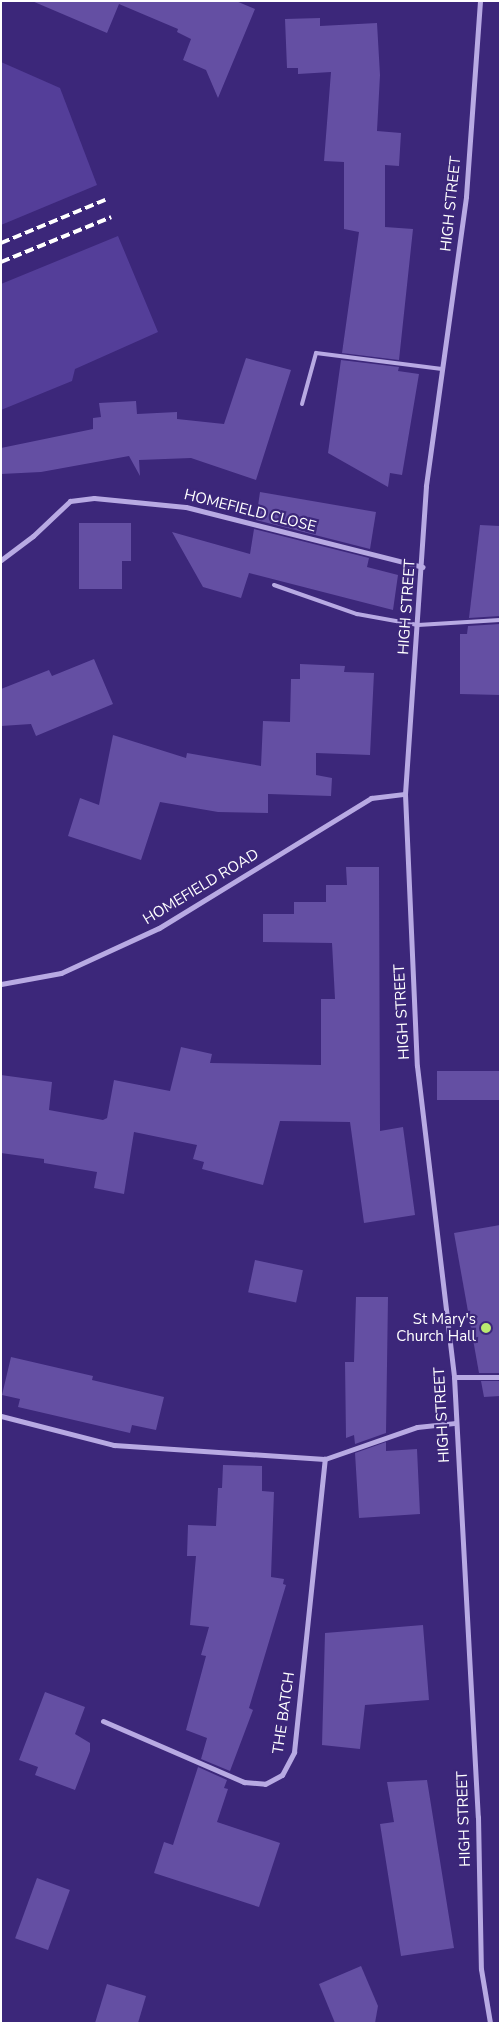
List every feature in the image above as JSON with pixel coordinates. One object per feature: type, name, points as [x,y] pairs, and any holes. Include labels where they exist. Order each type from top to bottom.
[{"type":"street","name":"HIGH STREET","points":[[480,1],[466,197],[426,486],[423,567],[405,794],[417,1066],[454,1377],[454,1423],[478,1817],[481,1969],[490,2023]]},
{"type":"street","name":"HOMEFIELD CLOSE","points":[[1,560],[34,536],[70,501],[94,498],[186,507],[423,567]]},
{"type":"street","name":"HOMEFIELD ROAD","points":[[1,984],[61,973],[159,928],[371,798],[405,794]]},
{"type":"street","points":[[454,1377],[500,1377]]},
{"type":"street","points":[[1,1416],[114,1445],[325,1459],[417,1427],[454,1423]]},
{"type":"street","name":"THE BATCH","points":[[103,1720],[244,1782],[265,1784],[282,1775],[294,1752],[325,1459]]},
{"type":"lane","points":[[302,404],[316,353],[442,369]]},
{"type":"lane","points":[[274,585],[357,614],[418,624],[500,620]]},
{"type":"shaded area","points":[[1,62],[60,88],[97,185],[1,225]]},
{"type":"shaded area","points":[[118,236],[158,332],[75,369],[72,381],[1,410],[1,284]]},
{"type":"building","points":[[32,1],[236,1],[255,9],[218,98],[206,70],[183,60],[191,39],[177,32],[178,29],[119,4],[107,33]]},
{"type":"building","points":[[320,18],[320,26],[377,23],[380,75],[377,131],[401,133],[399,166],[385,165],[385,227],[413,229],[399,360],[342,353],[359,232],[344,229],[344,162],[324,161],[331,72],[298,74],[298,68],[287,68],[285,19]]},
{"type":"building","points":[[246,358],[291,370],[256,480],[191,458],[139,460],[140,476],[129,456],[41,472],[1,474],[1,448],[93,429],[93,418],[101,417],[99,403],[136,401],[137,414],[177,412],[177,419],[224,424]]},
{"type":"building","points":[[341,360],[399,367],[398,371],[419,374],[402,475],[390,473],[388,487],[328,453]]},
{"type":"building","points":[[260,492],[376,512],[370,549],[256,520]]},
{"type":"building","points":[[79,523],[131,523],[131,561],[122,561],[122,589],[79,589]]},
{"type":"building","points":[[480,525],[500,526],[500,616],[469,618]]},
{"type":"building","points":[[254,529],[369,558],[367,567],[398,575],[393,610],[249,573],[241,598],[203,587],[172,532],[250,554]]},
{"type":"building","points":[[500,624],[500,695],[460,694],[460,634],[467,634],[468,626]]},
{"type":"building","points":[[94,659],[113,704],[36,736],[31,724],[1,726],[1,689],[49,670],[52,676]]},
{"type":"building","points":[[300,664],[345,666],[344,672],[374,673],[370,755],[316,753],[316,775],[332,778],[331,796],[268,794],[268,813],[218,812],[160,802],[141,860],[68,836],[80,798],[99,805],[113,735],[186,758],[187,753],[261,766],[263,721],[290,722],[291,679],[300,679]]},
{"type":"building","points":[[346,867],[379,867],[380,1131],[403,1127],[415,1215],[364,1223],[350,1122],[280,1121],[263,1185],[202,1169],[204,1162],[193,1159],[197,1145],[134,1132],[124,1194],[94,1188],[97,1172],[44,1163],[44,1159],[1,1153],[1,1075],[52,1082],[49,1110],[103,1120],[107,1118],[114,1080],[170,1091],[181,1047],[212,1054],[210,1063],[321,1065],[321,999],[335,999],[332,943],[263,942],[263,914],[294,914],[294,902],[326,902],[326,885],[347,885]]},
{"type":"building","points":[[437,1071],[500,1071],[500,1100],[437,1100]]},
{"type":"building","points":[[500,1225],[500,1373],[479,1373],[454,1233]]},
{"type":"building","points":[[255,1260],[303,1270],[296,1302],[248,1292]]},
{"type":"building","points":[[356,1297],[388,1297],[386,1433],[355,1444],[354,1435],[346,1438],[345,1362],[354,1362]]},
{"type":"building","points":[[11,1357],[93,1376],[92,1380],[164,1397],[156,1430],[132,1425],[130,1433],[18,1407],[20,1399],[2,1395]]},
{"type":"building","points":[[481,1381],[500,1381],[500,1396],[484,1397]]},
{"type":"building","points":[[386,1442],[386,1451],[417,1449],[420,1514],[359,1518],[355,1453]]},
{"type":"building","points":[[223,1465],[262,1466],[262,1491],[274,1492],[271,1577],[284,1579],[283,1584],[286,1585],[249,1708],[253,1710],[230,1771],[201,1759],[207,1738],[186,1730],[206,1656],[201,1655],[209,1627],[190,1625],[196,1556],[187,1556],[188,1525],[216,1526],[218,1488],[222,1488]]},
{"type":"building","points":[[423,1625],[429,1700],[365,1705],[360,1749],[322,1745],[325,1633]]},
{"type":"building","points":[[45,1692],[85,1707],[75,1734],[90,1743],[90,1751],[75,1790],[35,1775],[38,1767],[19,1760]]},
{"type":"building","points":[[198,1767],[227,1780],[224,1788],[228,1789],[217,1822],[280,1843],[259,1907],[154,1873],[164,1842],[173,1845]]},
{"type":"building","points":[[427,1780],[454,1948],[401,1956],[380,1824],[394,1822],[387,1782]]},
{"type":"building","points":[[37,1878],[70,1890],[48,1950],[15,1938]]},
{"type":"building","points":[[361,1966],[378,2006],[375,2023],[335,2023],[319,1984]]},
{"type":"building","points":[[107,1984],[146,1996],[138,2023],[95,2023]]},
{"type":"railway","points":[[1,243],[105,200]]},
{"type":"railway","points":[[1,262],[111,217]]},
{"type":"place","name":"St Mary's Church Hall","points":[[486,1328]]}]
